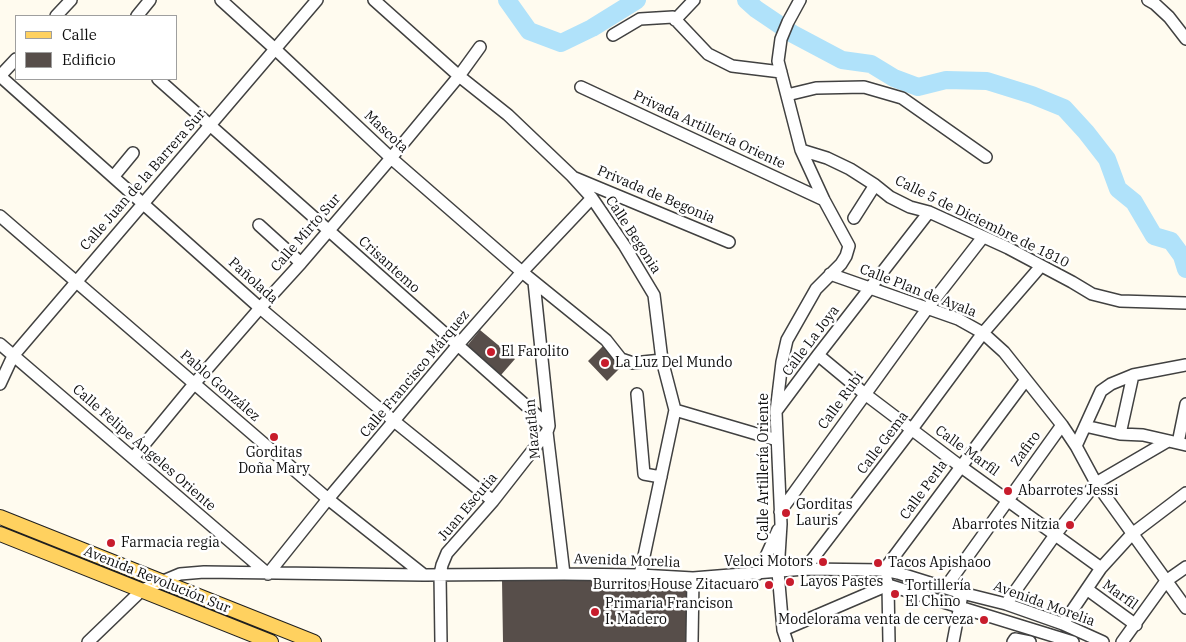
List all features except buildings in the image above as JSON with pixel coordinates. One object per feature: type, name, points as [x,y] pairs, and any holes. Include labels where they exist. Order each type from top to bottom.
[{"type":"main road","name":"Avenida Revolución Sur","points":[[0,517],[314,642]]},
{"type":"main road","name":"Avenida Revolución Sur","points":[[0,534],[271,642]]},
{"type":"street","points":[[57,15],[71,0]]},
{"type":"street","points":[[138,15],[150,0]]},
{"type":"street","name":"Mascota","points":[[221,0],[391,158],[522,272],[606,340],[621,359],[633,363],[662,360]]},
{"type":"street","name":"Calle Juan de la Barrera Sur","points":[[0,384],[13,356],[316,0]]},
{"type":"street","name":"Calle Begonia","points":[[374,0],[459,76],[508,115],[572,176],[592,198],[624,245],[654,295],[662,360],[675,410],[640,575]]},
{"type":"street","points":[[675,20],[694,0]]},
{"type":"street","points":[[1148,0],[1169,17],[1186,38]]},
{"type":"street","name":"Calle Artillería Oriente","points":[[787,642],[783,630],[778,572],[781,524],[776,412],[782,362],[787,340],[816,289],[842,264],[849,246],[824,200],[801,150],[779,66],[781,39],[799,1]]},
{"type":"street","points":[[613,35],[640,20],[673,17],[708,54],[732,66],[779,66]]},
{"type":"street","name":"Calle Mirto Sur","points":[[133,458],[194,384],[391,158],[459,76],[480,47]]},
{"type":"street","points":[[0,76],[15,60]]},
{"type":"street","name":"Pañolada","points":[[0,76],[260,308],[394,422],[493,500]]},
{"type":"street","name":"Crisantemo","points":[[159,80],[548,429]]},
{"type":"street","name":"Privada Artillería Oriente","points":[[581,87],[824,200]]},
{"type":"street","points":[[787,95],[816,88],[864,87],[902,98],[986,157]]},
{"type":"street","name":"Calle 5 de Diciembre de 1810","points":[[801,150],[827,158],[850,169],[890,197],[984,237],[1092,294],[1108,300],[1186,303]]},
{"type":"street","points":[[114,176],[133,153]]},
{"type":"street","name":"Privada de Begonia","points":[[572,176],[729,242]]},
{"type":"street","points":[[854,218],[875,185]]},
{"type":"street","name":"Calle Francisco Márquez","points":[[268,574],[328,499],[457,346],[522,272],[592,198]]},
{"type":"street","name":"Calle La Joya","points":[[776,412],[818,354],[929,212]]},
{"type":"street","name":"Pablo González","points":[[0,216],[328,499],[424,575]]},
{"type":"street","points":[[259,225],[301,263]]},
{"type":"street","name":"Calle Rubí","points":[[780,512],[927,309],[984,237]]},
{"type":"street","name":"Calle Gema","points":[[805,569],[983,333],[1040,266]]},
{"type":"street","name":"Calle Plan de Ayala","points":[[830,274],[958,320],[983,333],[1004,352],[1025,381],[1062,425],[1096,483],[1186,608]]},
{"type":"street","name":"Mazatlán","points":[[534,282],[564,574]]},
{"type":"street","name":"Calle Felipe Ángeles Oriente","points":[[0,344],[268,574]]},
{"type":"street","name":"Calle Marfil","points":[[818,354],[864,394],[1101,568]]},
{"type":"street","points":[[1076,446],[1101,391],[1111,384],[1133,375],[1186,364]]},
{"type":"street","points":[[1120,434],[1133,375]]},
{"type":"street","name":"Calle Perla","points":[[884,570],[1025,381]]},
{"type":"street","points":[[637,394],[644,474],[661,477]]},
{"type":"street","points":[[1177,443],[1186,404]]},
{"type":"street","points":[[675,410],[777,440]]},
{"type":"street","name":"Zafiro","points":[[945,588],[1062,425]]},
{"type":"street","points":[[1085,426],[1120,434],[1143,435],[1177,443]]},
{"type":"street","name":"Juan Escutia","points":[[441,642],[440,574],[448,553],[493,500],[548,429]]},
{"type":"street","points":[[1006,604],[1055,534],[1096,483],[1177,443]]},
{"type":"street","points":[[783,630],[888,585],[1070,642],[1068,626],[1101,568],[1132,534],[1186,494]]},
{"type":"street","points":[[758,574],[781,524]]},
{"type":"street","points":[[1122,642],[1166,582],[1186,567]]},
{"type":"street","name":"Avenida Morelia","points":[[142,590],[180,574],[204,572],[424,575],[564,574],[694,578],[805,569],[884,570],[1006,604],[1068,626],[1103,642]]},
{"type":"street","points":[[884,570],[888,585],[889,642]]},
{"type":"street","points":[[692,642],[694,578]]},
{"type":"street","points":[[93,641],[142,590]]},
{"type":"street","name":"Marfil","points":[[1088,590],[1136,625]]},
{"type":"street","points":[[953,642],[962,593]]},
{"type":"street","points":[[1014,641],[1030,642]]},
{"type":"waterway","points":[[507,0],[529,31],[561,43],[592,28],[637,0]]},
{"type":"waterway","points":[[746,0],[793,34],[842,60],[871,64],[894,78],[918,87],[946,80],[987,81],[1032,95],[1064,108],[1107,159],[1118,189],[1134,202],[1154,236],[1171,241],[1182,256],[1186,269]]},
{"type":"place","name":"El Farolito","points":[[491,352]]},
{"type":"place","name":"La Luz Del Mundo","points":[[605,363]]},
{"type":"place","name":"Gorditas Doña Mary","points":[[274,437]]},
{"type":"place","name":"Abarrotes Jessi","points":[[1008,491]]},
{"type":"place","name":"Gorditas Lauris","points":[[786,513]]},
{"type":"place","name":"Abarrotes Nitzia","points":[[1070,525]]},
{"type":"place","name":"Farmacia regia","points":[[111,543]]},
{"type":"place","name":"Veloci Motors","points":[[823,562]]},
{"type":"place","name":"Tacos Apishaoo","points":[[878,563]]},
{"type":"place","name":"Layos Pastes","points":[[790,582]]},
{"type":"place","name":"Burritos House Zitacuaro","points":[[769,585]]},
{"type":"place","name":"Tortillería El Chino","points":[[895,594]]},
{"type":"place","name":"Primaria Francison I. Madero","points":[[595,612]]},
{"type":"place","name":"Modelorama venta de cerveza","points":[[984,620]]}]
